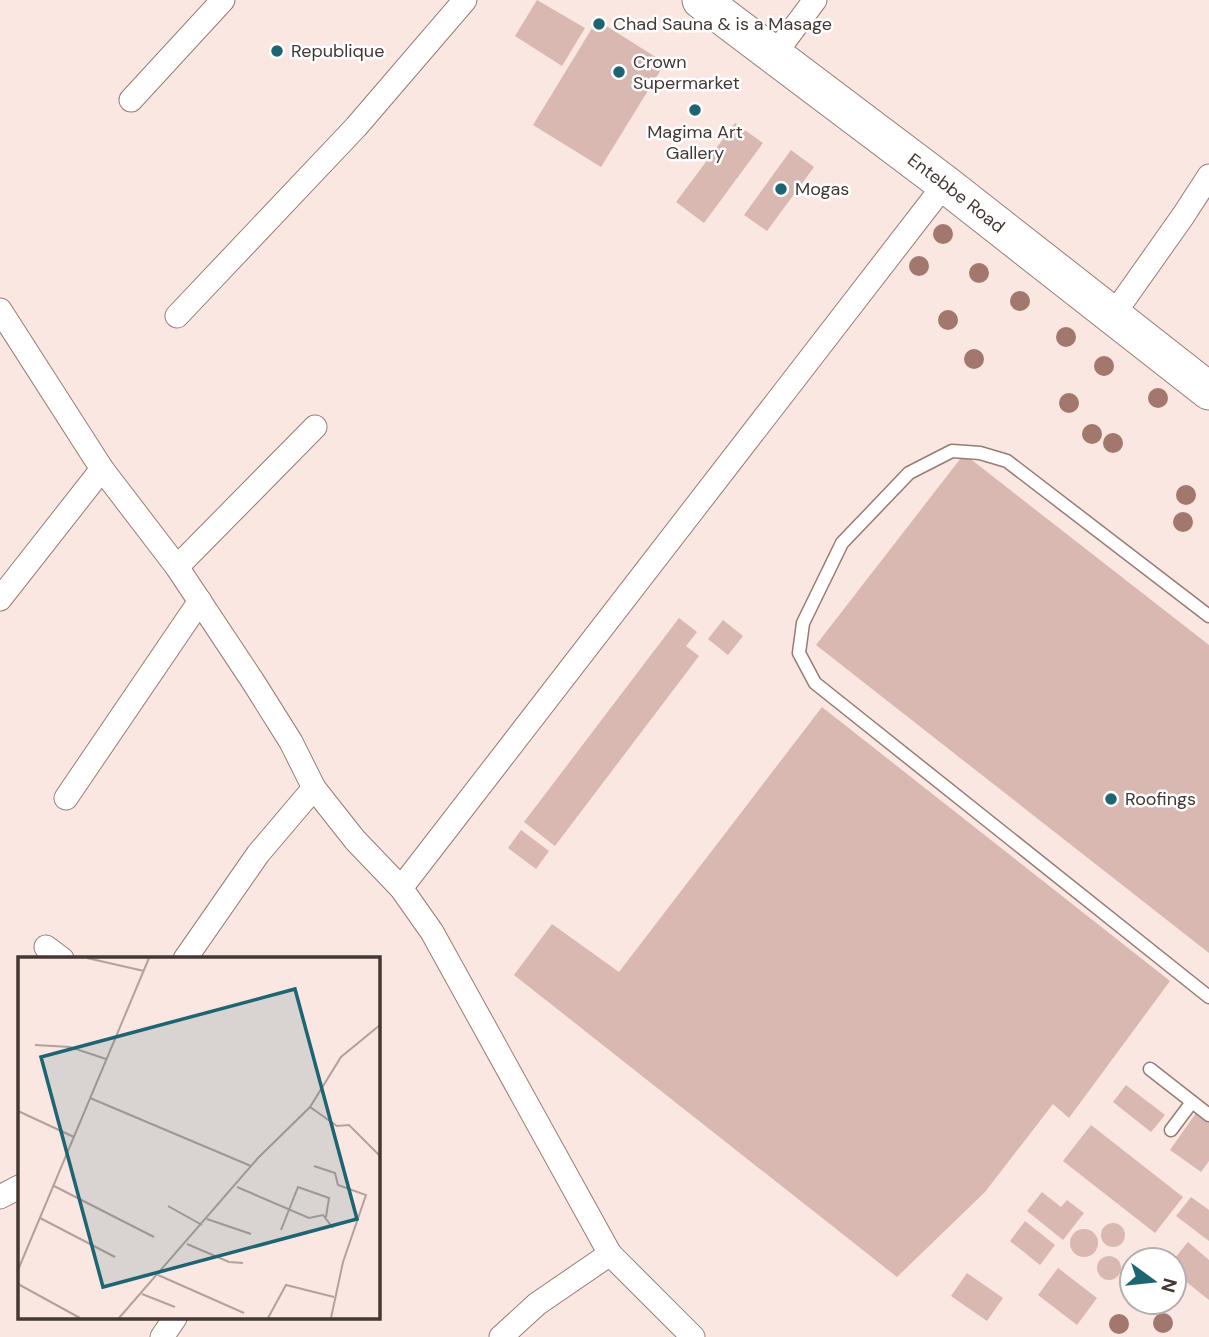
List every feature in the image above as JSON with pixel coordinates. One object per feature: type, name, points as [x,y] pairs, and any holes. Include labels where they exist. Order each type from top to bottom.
[{"type":"main road","name":"Entebbe Road","points":[[701,0],[945,184],[1209,391]]},
{"type":"street","points":[[131,100],[223,0]]},
{"type":"street","points":[[177,316],[356,127],[465,0]]},
{"type":"street","points":[[774,55],[814,0]]},
{"type":"street","points":[[1113,315],[1209,176]]},
{"type":"street","points":[[401,888],[945,184]]},
{"type":"street","points":[[0,310],[102,469],[200,601],[291,742],[314,788],[355,840],[401,888],[432,932],[610,1254],[693,1337]]},
{"type":"street","points":[[177,567],[314,427]]},
{"type":"street","points":[[0,599],[102,469]]},
{"type":"street","points":[[66,798],[200,601]]},
{"type":"street","points":[[186,957],[258,855],[314,788]]},
{"type":"street","points":[[0,1197],[18,1188]]},
{"type":"street","points":[[502,1337],[537,1304],[610,1254]]},
{"type":"street","points":[[162,1337],[174,1320]]},
{"type":"lane","points":[[1209,616],[1007,461],[980,453],[952,451],[909,473],[842,543],[803,623],[799,653],[815,683],[1209,996]]},
{"type":"lane","points":[[1150,1069],[1209,1115]]},
{"type":"lane","points":[[1171,1130],[1192,1102]]},
{"type":"building","points":[[537,0],[585,28],[562,66],[515,36]]},
{"type":"building","points":[[597,20],[665,63],[601,167],[533,125]]},
{"type":"building","points":[[735,123],[763,143],[704,223],[676,202]]},
{"type":"building","points":[[791,150],[814,167],[767,231],[744,215]]},
{"type":"building","name":"Roofings","points":[[964,454],[1209,645],[1209,953],[816,645]]},
{"type":"building","points":[[679,618],[697,632],[686,646],[699,656],[555,846],[524,822]]},
{"type":"building","points":[[723,620],[743,636],[728,655],[708,639]]},
{"type":"building","points":[[822,707],[1170,981],[1069,1118],[1053,1104],[985,1192],[897,1277],[514,975],[552,924],[619,972]]},
{"type":"building","points":[[521,830],[549,851],[536,869],[508,848]]},
{"type":"building","points":[[1126,1085],[1165,1115],[1151,1132],[1113,1102]]},
{"type":"building","points":[[1196,1113],[1209,1122],[1209,1161],[1201,1172],[1170,1150]]},
{"type":"building","points":[[1091,1125],[1183,1197],[1155,1233],[1063,1161]]},
{"type":"building","points":[[1042,1192],[1061,1207],[1067,1200],[1084,1213],[1063,1240],[1027,1211]]},
{"type":"building","points":[[1191,1197],[1209,1210],[1209,1241],[1176,1216]]},
{"type":"building","points":[[1025,1221],[1055,1245],[1040,1265],[1010,1241]]},
{"type":"building","points":[[1118,1224],[1124,1230],[1122,1244],[1113,1247],[1104,1244],[1101,1235],[1104,1226]]},
{"type":"building","points":[[1084,1229],[1094,1233],[1098,1243],[1094,1253],[1084,1257],[1074,1253],[1070,1243],[1074,1233]]},
{"type":"building","points":[[1188,1242],[1209,1260],[1209,1300],[1188,1283],[1188,1246],[1185,1246]]},
{"type":"building","points":[[1109,1256],[1117,1260],[1117,1276],[1109,1280],[1101,1276],[1097,1268],[1101,1260]]},
{"type":"building","points":[[1058,1268],[1097,1298],[1077,1325],[1038,1295]]},
{"type":"building","points":[[967,1273],[1003,1298],[987,1321],[951,1296]]},
{"type":"place","name":"Chad Sauna & is a Masage","points":[[599,24]]},
{"type":"place","name":"Republique","points":[[277,51]]},
{"type":"place","name":"Crown Supermarket","points":[[619,72]]},
{"type":"place","name":"Magima Art Gallery","points":[[695,110]]},
{"type":"place","name":"Mogas","points":[[781,189]]},
{"type":"place","name":"Roofings","points":[[1111,799]]}]
